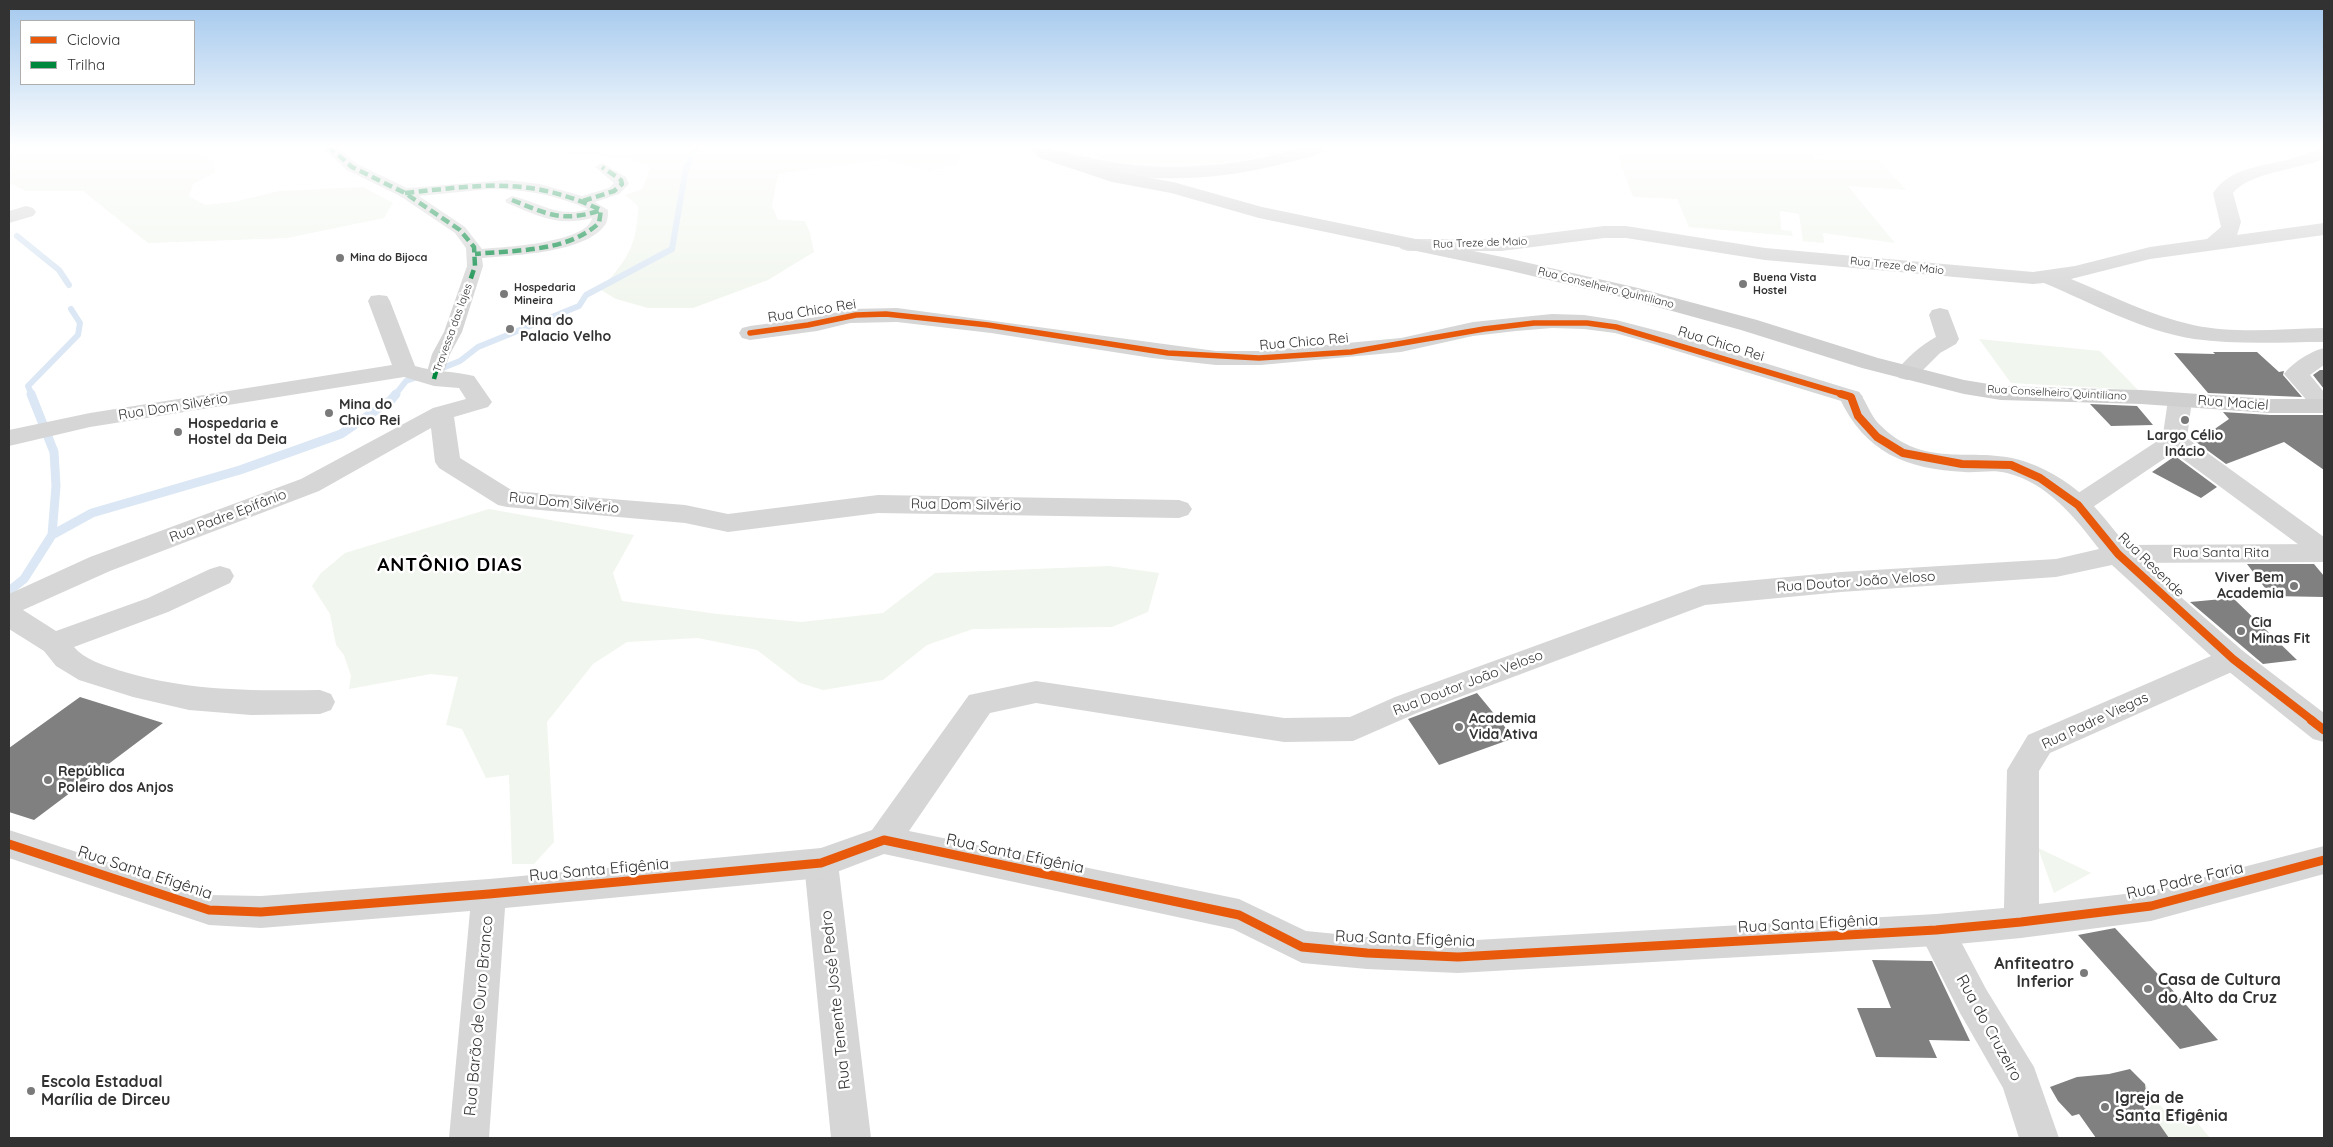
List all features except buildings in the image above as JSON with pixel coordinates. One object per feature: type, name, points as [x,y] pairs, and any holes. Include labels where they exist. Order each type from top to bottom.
[{"type":"main road","name":"Rua Conselheiro Quintiliano","points":[[1214,200],[1258,212],[1408,246],[1507,264],[1630,293],[1750,325],[1907,373],[1964,387],[2001,392],[2180,400]]},
{"type":"main road","name":"Rua Maciel","points":[[2180,400],[2270,406],[2324,406]]},
{"type":"street","points":[[416,200],[460,230],[474,247],[475,254],[540,246],[580,238],[596,230],[600,222],[601,210]]},
{"type":"street","points":[[512,200],[566,219],[578,218],[601,210]]},
{"type":"street","points":[[578,200],[601,210]]},
{"type":"street","points":[[583,201],[587,200]]},
{"type":"street","points":[[2212,244],[2223,238],[2232,225],[2232,217],[2224,200]]},
{"type":"street","name":"Rua Treze de Maio","points":[[1408,246],[1501,245],[1604,232],[1626,232],[1717,248],[1765,254],[1994,276],[2050,277],[2132,256],[2323,224]]},
{"type":"street","name":"Travessa das lajes","points":[[434,379],[441,354],[459,315],[475,266],[475,254]]},
{"type":"street","points":[[2050,277],[2153,321],[2194,332],[2246,336],[2324,335]]},
{"type":"street","points":[[378,300],[404,370]]},
{"type":"street","points":[[1907,373],[1932,348],[1948,339],[1940,314]]},
{"type":"street","name":"Rua Chico Rei","points":[[750,333],[817,324],[850,316],[897,315],[991,326],[1152,351],[1216,358],[1261,358],[1401,345],[1473,329],[1552,320],[1616,326],[1851,397]]},
{"type":"street","points":[[2324,355],[2296,374],[2324,406]]},
{"type":"street","name":"Rua Dom Silvério","points":[[9,438],[90,420],[404,370],[434,379],[466,380],[480,402],[441,413],[448,462],[507,499],[685,514],[728,523],[878,504],[1179,509]]},
{"type":"street","name":"Rua Resende","points":[[1851,397],[1858,416],[1877,437],[1903,453],[1926,459],[1962,464],[2011,465],[2040,478],[2078,505],[2118,554],[2233,659],[2324,730]]},
{"type":"street","name":"Rua Maciel","points":[[2174,442],[2180,400]]},
{"type":"street","name":"Rua Padre Epifânio","points":[[9,605],[100,564],[310,485],[441,413]]},
{"type":"street","points":[[2078,505],[2174,442],[2324,552]]},
{"type":"street","name":"Rua Santa Rita","points":[[2118,554],[2324,552]]},
{"type":"street","name":"Rua Doutor João Veloso","points":[[884,840],[980,703],[1036,692],[1284,730],[1353,730],[1406,705],[1702,595],[1841,582],[2056,568],[2118,554]]},
{"type":"street","points":[[54,643],[158,605],[220,576]]},
{"type":"street","points":[[9,614],[25,627],[54,643],[66,658],[89,672],[133,686],[189,698],[251,704],[320,702]]},
{"type":"street","name":"Rua Padre Viegas","points":[[2021,922],[2024,822],[2023,770],[2039,744],[2233,659]]},
{"type":"street","name":"Rua Santa Efigênia","points":[[9,844],[208,910],[261,912],[489,894],[821,863],[884,840],[1239,915],[1302,948],[1367,953],[1458,957],[1936,930],[2021,922]]},
{"type":"street","name":"Rua Padre Faria","points":[[2021,922],[2151,906],[2324,860]]},
{"type":"street","name":"Rua Tenente José Pedro","points":[[821,863],[851,1138]]},
{"type":"street","name":"Rua Barão de Ouro Branco","points":[[469,1138],[489,894]]},
{"type":"street","name":"Rua do Cruzeiro","points":[[1936,930],[1973,1001],[2020,1080],[2043,1135]]},
{"type":"shaded area","points":[[94,200],[195,200],[205,205],[243,200],[386,200],[393,203],[384,218],[287,238],[148,243]]},
{"type":"shaded area","points":[[630,200],[773,200],[772,206],[778,220],[805,221],[814,252],[768,280],[693,308],[648,308],[616,299],[601,290],[618,269],[633,243],[638,206]]},
{"type":"shaded area","points":[[1677,200],[1859,200],[1895,243],[1823,233],[1824,243],[1803,241],[1799,214],[1780,211],[1781,230],[1791,231],[1793,236],[1689,227]]},
{"type":"shaded area","points":[[1979,339],[2100,351],[2138,390],[2011,383]]},
{"type":"shaded area","points":[[489,509],[634,535],[613,573],[622,601],[718,614],[801,622],[883,613],[935,573],[1109,566],[1159,573],[1148,612],[1112,627],[973,629],[927,645],[883,680],[823,690],[800,683],[757,650],[698,638],[627,642],[593,664],[547,722],[554,842],[534,864],[512,864],[509,775],[486,778],[462,729],[446,725],[458,677],[431,674],[349,689],[351,676],[344,655],[336,645],[330,614],[312,586],[321,573],[345,553]]},
{"type":"shaded area","points":[[2038,848],[2091,873],[2054,893]]},
{"type":"shaded area","points":[[2145,1084],[2167,1114],[2188,1111],[2210,1138],[2169,1138],[2140,1097]]},
{"type":"waterway","points":[[435,371],[460,361],[478,347],[579,306],[586,295],[672,249],[681,200]]},
{"type":"waterway","points":[[17,236],[59,270],[69,285]]},
{"type":"waterway","points":[[32,395],[28,386],[78,335],[80,323],[71,309]]},
{"type":"waterway","name":"Mina do Chico Rei","points":[[395,395],[406,381],[420,376]]},
{"type":"waterway","points":[[31,394],[54,452],[56,486],[52,535]]},
{"type":"waterway","points":[[52,535],[92,513],[240,470],[341,434],[391,400],[396,394]]},
{"type":"waterway","points":[[9,591],[24,579],[52,535]]},
{"type":"marked path","points":[[415,200],[460,230],[474,247],[475,266],[453,332],[441,354],[434,379]]},
{"type":"marked path","points":[[512,200],[556,217],[575,217],[601,210]]},
{"type":"marked path","points":[[475,254],[551,245],[572,240],[589,232],[599,223],[601,210],[578,200]]},
{"type":"marked path","points":[[583,201],[588,200]]},
{"type":"cycle path","points":[[750,333],[820,323],[856,315],[886,314],[988,325],[1168,353],[1213,357],[1276,358],[1313,356],[1387,347],[1509,325],[1560,322],[1616,327],[1851,397],[1858,416],[1877,437],[1903,453],[1926,459],[1962,464],[2011,465],[2040,478],[2078,505],[2118,554],[2233,659],[2324,730]]},
{"type":"cycle path","points":[[9,844],[209,910],[261,912],[489,894],[821,863],[884,840],[1239,915],[1302,947],[1367,953],[1458,957],[1936,930],[2021,922],[2151,906],[2324,860]]},
{"type":"place","name":"Mina do Bijoca","points":[[340,258]]},
{"type":"place","name":"Buena Vista Hostel","points":[[1743,284]]},
{"type":"place","name":"Hospedaria Mineira","points":[[504,294]]},
{"type":"place","name":"Mina do Palacio Velho","points":[[510,329]]},
{"type":"place","name":"Mina do Chico Rei","points":[[329,413]]},
{"type":"place","name":"Largo Célio Inácio","points":[[2185,420]]},
{"type":"place","name":"Hospedaria e Hostel da Deia","points":[[178,432]]},
{"type":"place","name":"Viver Bem Academia","points":[[2294,586]]},
{"type":"place","name":"Cia Minas Fit","points":[[2241,631]]},
{"type":"place","name":"Academia Vida Ativa","points":[[1459,727]]},
{"type":"place","name":"República Poleiro dos Anjos","points":[[48,780]]},
{"type":"place","name":"Anfiteatro Inferior","points":[[2084,973]]},
{"type":"place","name":"Casa de Cultura do Alto da Cruz","points":[[2148,989]]},
{"type":"place","name":"Escola Estadual Marília de Dirceu","points":[[31,1091]]},
{"type":"place","name":"Igreja de Santa Efigênia","points":[[2105,1107]]},
{"type":"district","name":"ANTÔNIO DIAS","points":[[450,565]]}]
